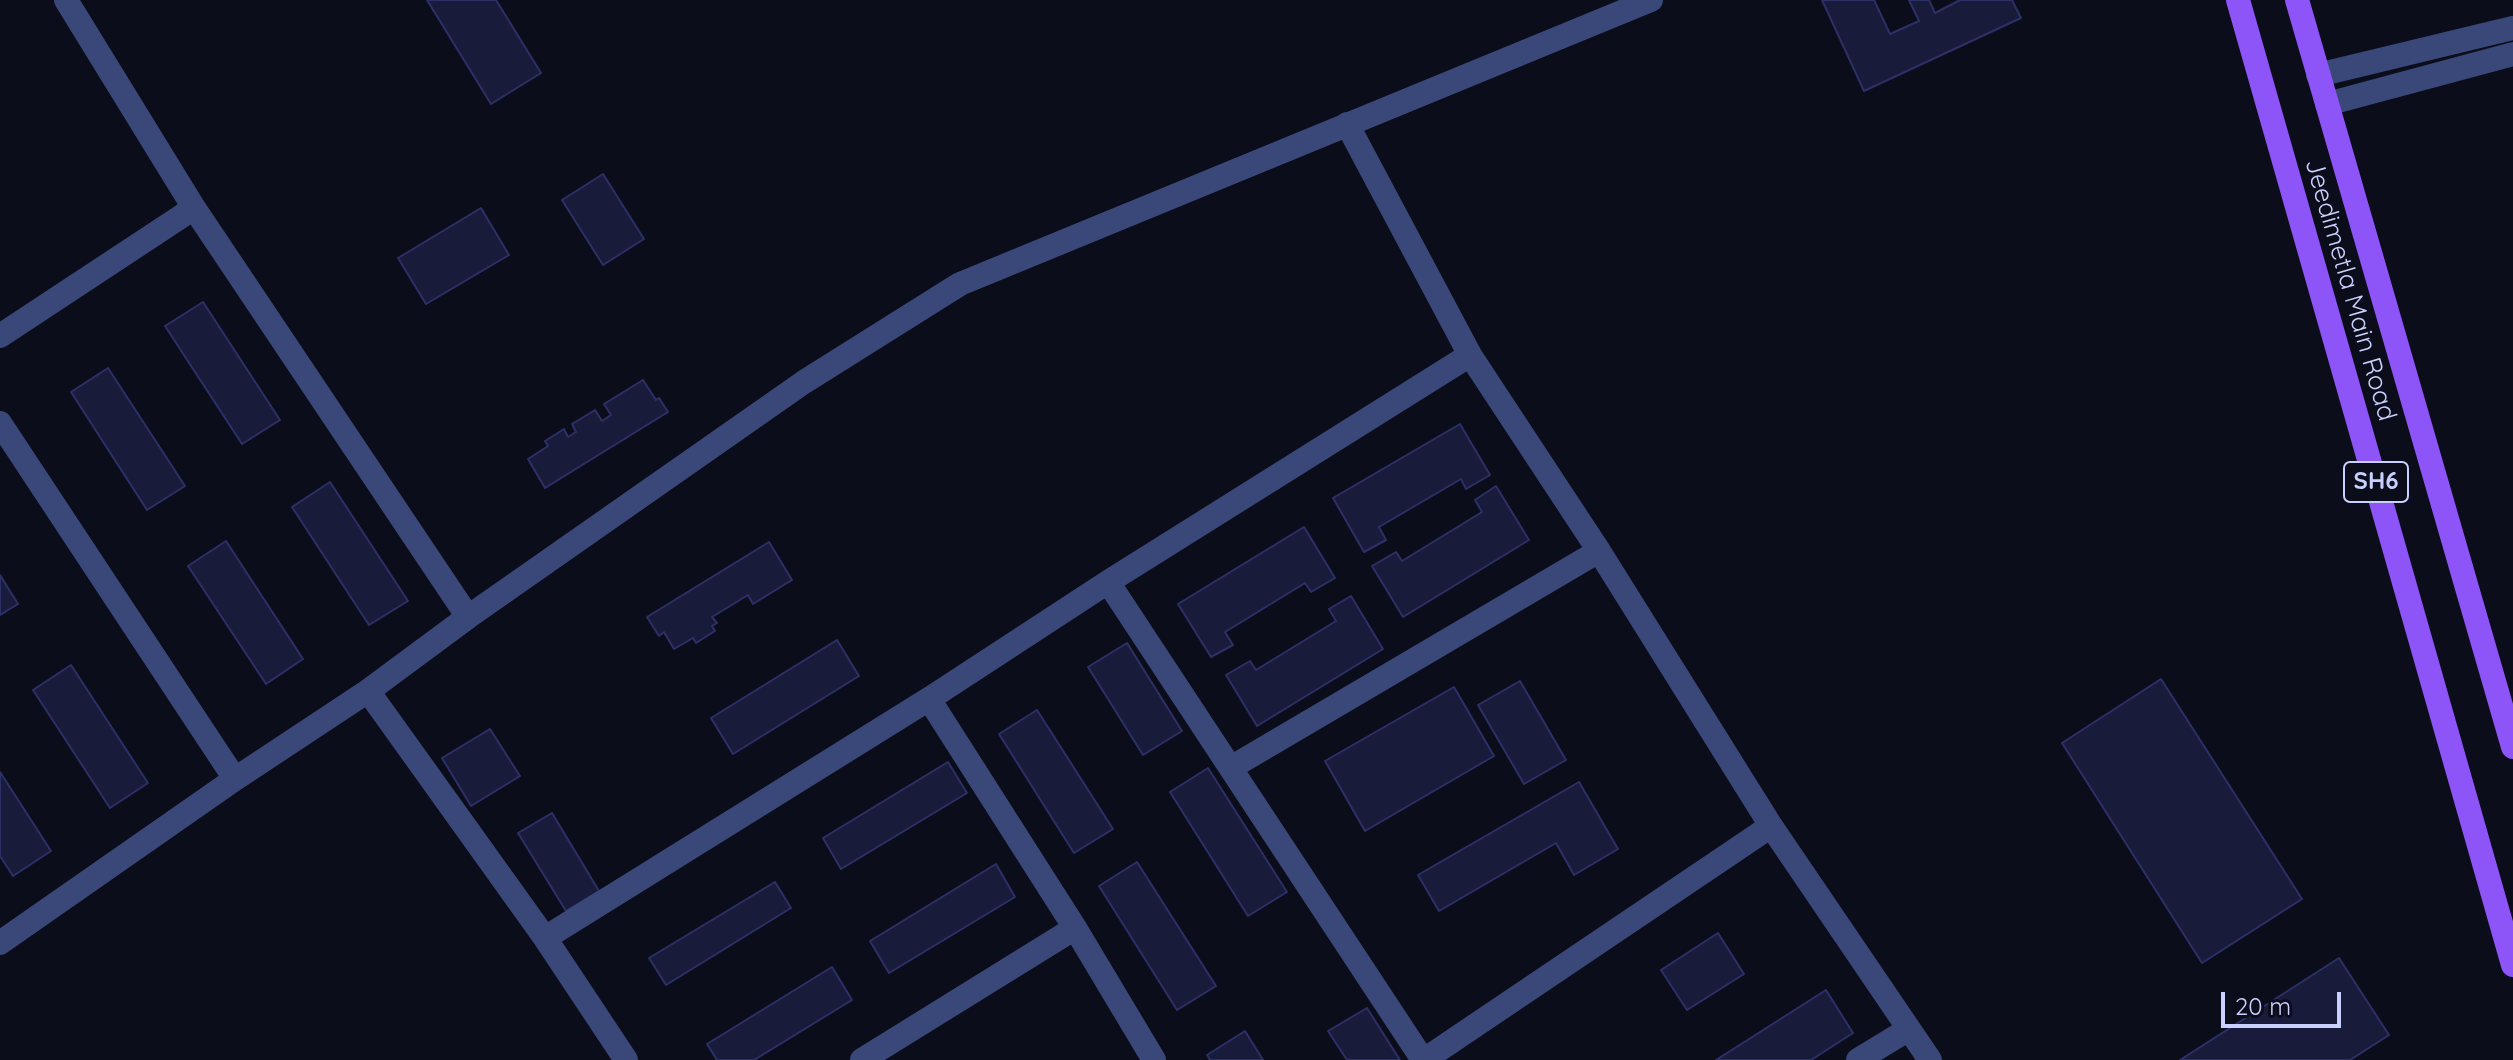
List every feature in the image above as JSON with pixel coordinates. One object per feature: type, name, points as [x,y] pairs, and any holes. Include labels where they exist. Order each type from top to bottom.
[{"type":"main road","name":"Jeedimetla Main Road","points":[[2238,0],[2513,965]]},
{"type":"main road","name":"Jeedimetla Main Road","points":[[2297,0],[2513,747]]},
{"type":"street","points":[[66,0],[194,208],[468,617]]},
{"type":"street","points":[[0,943],[235,779],[368,691],[468,617],[804,382],[960,284],[1651,0]]},
{"type":"street","points":[[2318,75],[2513,28]]},
{"type":"street","points":[[2327,104],[2513,54]]},
{"type":"street","points":[[1347,124],[1470,355],[1599,551],[1771,826],[1930,1060]]},
{"type":"street","points":[[0,336],[194,208]]},
{"type":"street","points":[[545,938],[929,699],[1108,582],[1470,355]]},
{"type":"street","points":[[0,423],[235,779]]},
{"type":"street","points":[[1232,767],[1599,551]]},
{"type":"street","points":[[1108,582],[1423,1060],[1771,826]]},
{"type":"street","points":[[368,691],[545,938],[626,1060]]},
{"type":"street","points":[[929,699],[1075,928],[1154,1060]]},
{"type":"street","points":[[862,1060],[1075,928]]},
{"type":"street","points":[[1858,1060],[1909,1029]]},
{"type":"building","points":[[427,0],[496,0],[541,73],[491,104]]},
{"type":"building","points":[[1822,0],[1874,0],[1890,34],[1919,21],[1909,0],[1929,0],[1935,13],[1960,0],[2012,0],[2021,18],[1864,91]]},
{"type":"building","points":[[603,174],[644,239],[603,265],[562,200]]},
{"type":"building","points":[[481,208],[509,255],[426,304],[398,258]]},
{"type":"building","points":[[203,302],[280,420],[242,444],[165,326]]},
{"type":"building","points":[[108,368],[185,486],[147,510],[71,392]]},
{"type":"building","points":[[643,380],[668,412],[545,488],[528,459],[548,446],[545,441],[564,429],[568,437],[576,432],[572,424],[595,410],[602,421],[611,415],[604,404]]},
{"type":"building","points":[[1460,424],[1490,475],[1466,489],[1461,479],[1379,527],[1386,540],[1364,552],[1333,498]]},
{"type":"building","points":[[330,482],[408,601],[369,625],[292,507]]},
{"type":"building","points":[[1496,486],[1529,540],[1403,617],[1372,566],[1396,552],[1402,561],[1482,512],[1475,500]]},
{"type":"building","points":[[1304,527],[1335,578],[1311,592],[1305,583],[1225,632],[1233,645],[1211,657],[1178,604]]},
{"type":"building","points":[[226,541],[303,659],[266,684],[188,566]]},
{"type":"building","points":[[769,542],[792,580],[753,604],[748,595],[712,617],[717,623],[712,626],[715,631],[696,643],[693,638],[674,649],[664,632],[659,636],[647,617]]},
{"type":"building","points":[[0,575],[18,604],[0,615]]},
{"type":"building","points":[[1351,596],[1383,649],[1257,726],[1226,675],[1250,661],[1256,670],[1336,621],[1329,609]]},
{"type":"building","points":[[837,640],[859,676],[733,754],[711,718]]},
{"type":"building","points":[[1127,643],[1182,731],[1143,755],[1088,667]]},
{"type":"building","points":[[71,665],[148,783],[110,808],[33,690]]},
{"type":"building","points":[[2161,679],[2302,899],[2202,963],[2062,743]]},
{"type":"building","points":[[1520,681],[1566,760],[1524,784],[1478,705]]},
{"type":"building","points":[[1454,687],[1494,756],[1365,831],[1325,761]]},
{"type":"building","points":[[1037,710],[1113,829],[1074,853],[999,734]]},
{"type":"building","points":[[490,729],[520,776],[471,806],[442,758]]},
{"type":"building","points":[[948,762],[967,793],[841,869],[823,838]]},
{"type":"building","points":[[1208,768],[1287,892],[1248,916],[1170,792]]},
{"type":"building","points":[[0,772],[51,851],[13,876],[0,856]]},
{"type":"building","points":[[1579,782],[1618,849],[1574,875],[1556,843],[1439,911],[1418,875]]},
{"type":"building","points":[[552,813],[599,891],[566,911],[518,833]]},
{"type":"building","points":[[1137,862],[1216,986],[1177,1010],[1099,886]]},
{"type":"building","points":[[996,864],[1015,897],[889,973],[870,941]]},
{"type":"building","points":[[775,882],[791,908],[666,985],[649,958]]},
{"type":"building","points":[[1718,933],[1744,974],[1687,1010],[1661,970]]},
{"type":"building","points":[[2339,958],[2389,1035],[2350,1060],[2180,1060]]},
{"type":"building","points":[[832,967],[852,1000],[754,1060],[717,1060],[707,1044]]},
{"type":"building","points":[[1826,990],[1853,1033],[1811,1060],[1716,1060]]},
{"type":"building","points":[[1367,1008],[1400,1060],[1347,1060],[1328,1031]]},
{"type":"building","points":[[1245,1031],[1263,1060],[1210,1060],[1207,1055]]}]
